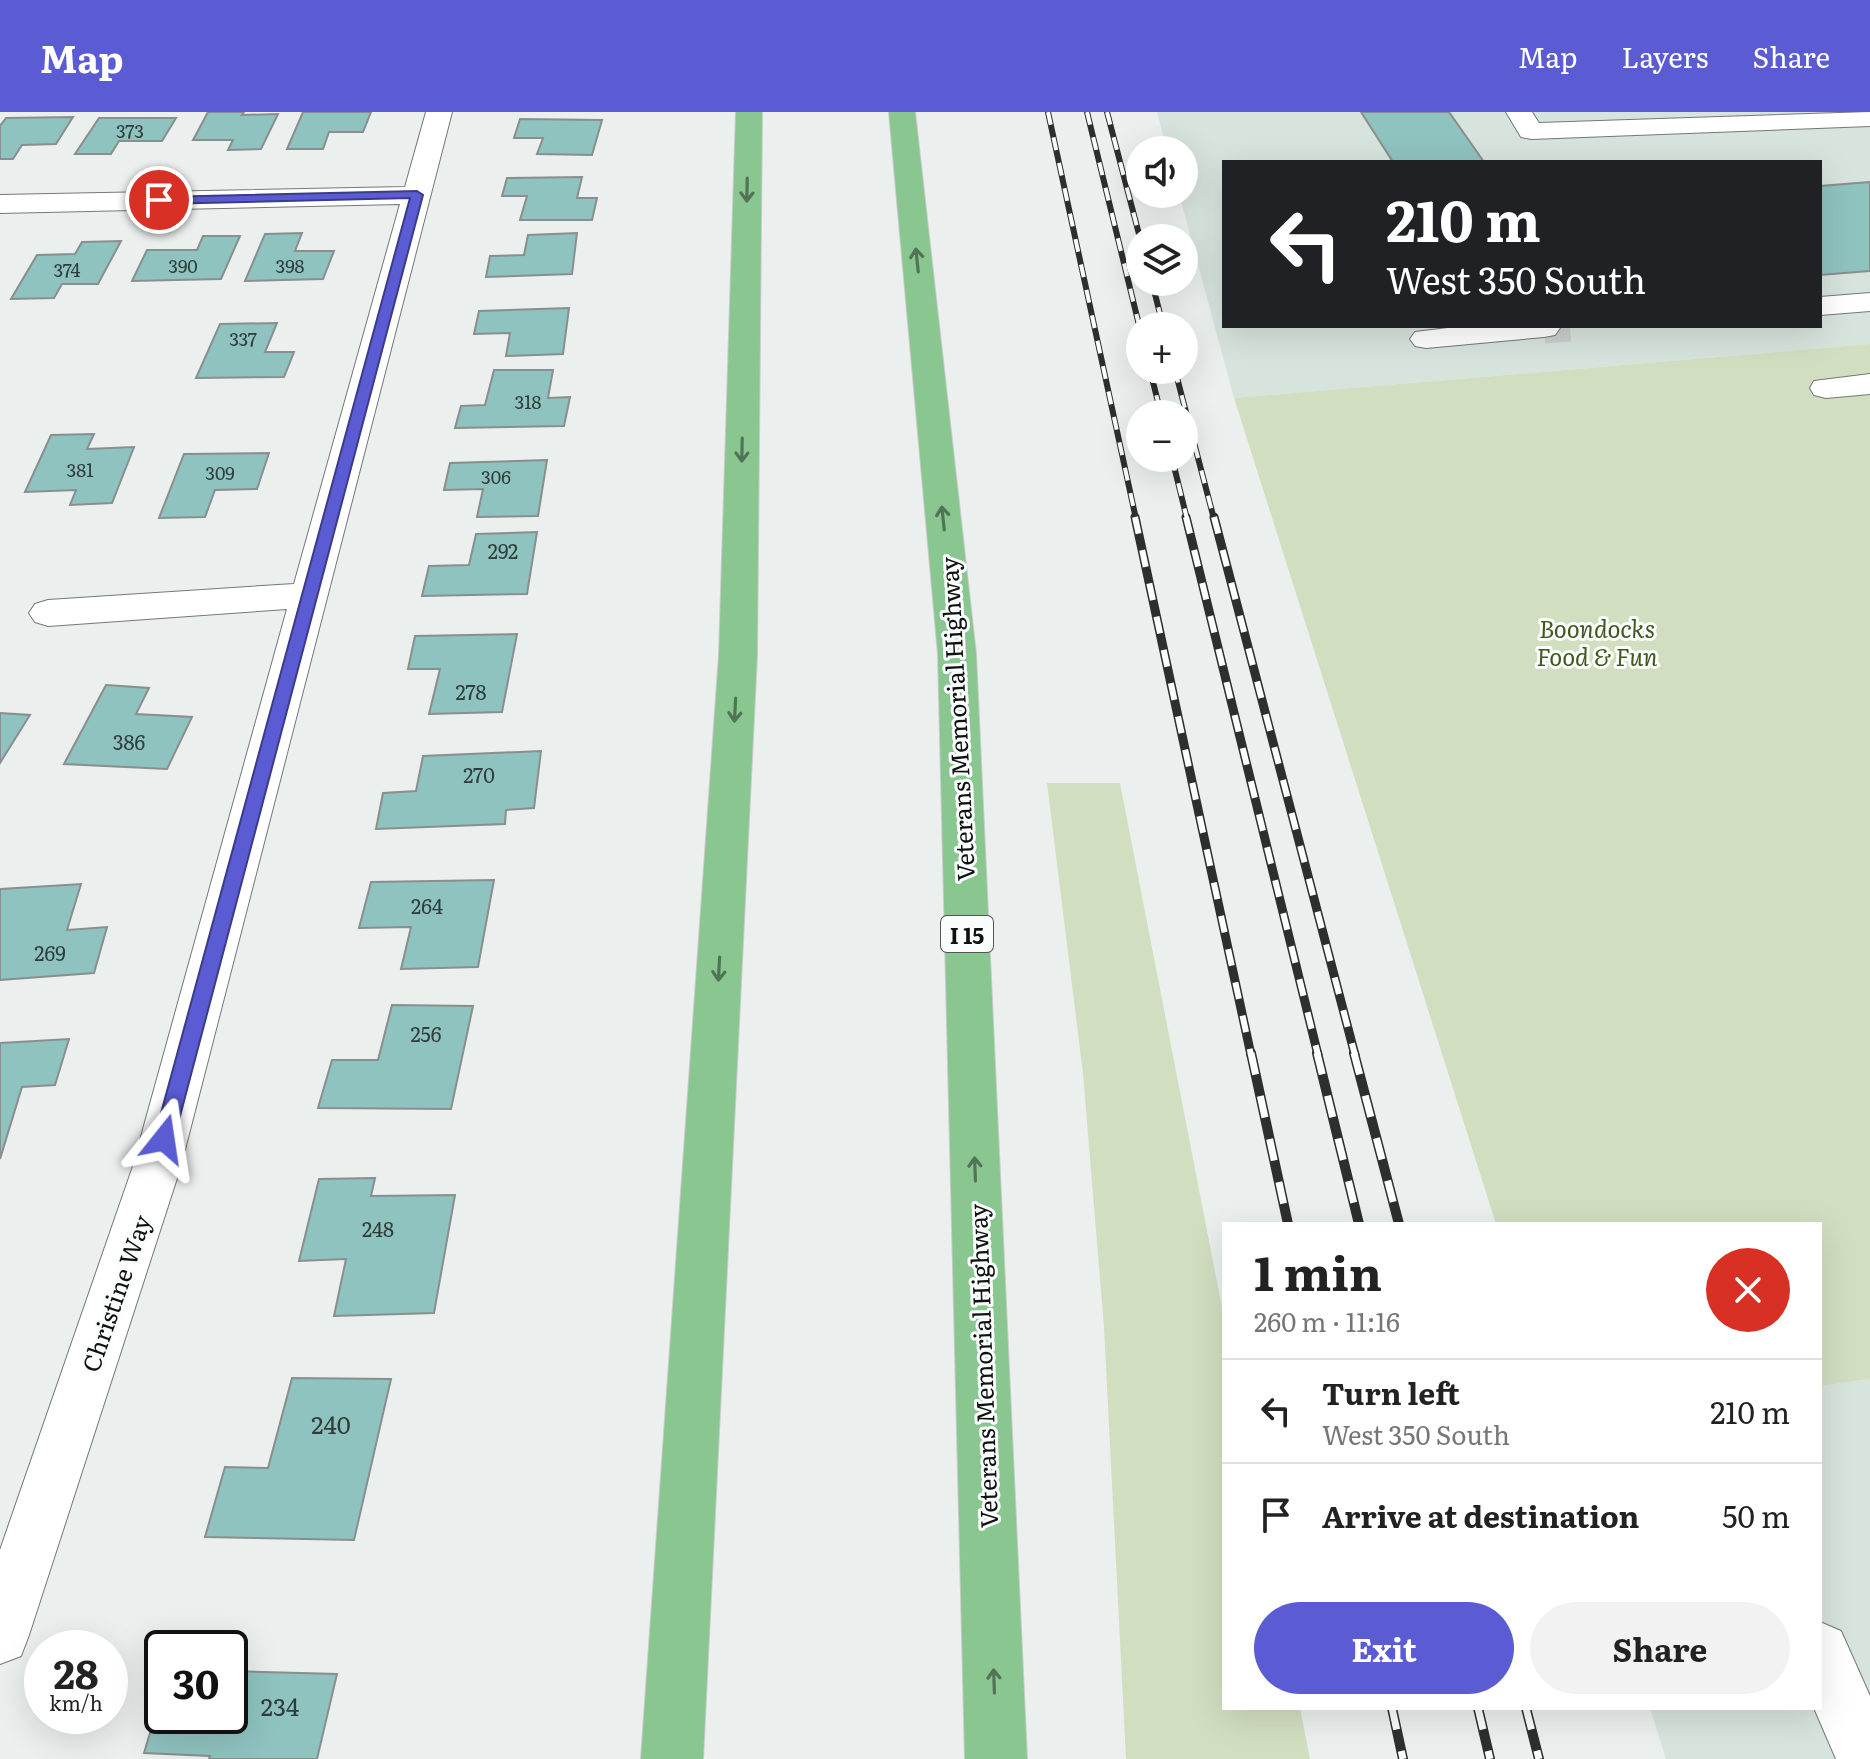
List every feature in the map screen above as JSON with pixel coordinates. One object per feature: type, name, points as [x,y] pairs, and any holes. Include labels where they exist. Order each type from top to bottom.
[{"type":"highway","points":[[672,1759],[738,655],[749,112]]},
{"type":"highway","name":"Veterans Memorial Highway","points":[[902,112],[957,654],[996,1759]]},
{"type":"street","name":"Christine Way","points":[[0,1635],[156,1169],[439,112]]},
{"type":"street","points":[[1519,112],[1531,131],[1870,118]]},
{"type":"street","points":[[0,204],[417,195]]},
{"type":"street","points":[[1822,306],[1870,302]]},
{"type":"street","points":[[1426,339],[1544,328]]},
{"type":"street","points":[[1826,388],[1870,384]]},
{"type":"street","points":[[48,613],[310,595]]},
{"type":"street","points":[[1822,1657],[1867,1759]]},
{"type":"shaded area","points":[[1157,112],[1870,112],[1870,344],[1234,398],[1198,264],[1198,224],[1187,224],[1183,208],[1198,208],[1198,136],[1163,136]]},
{"type":"shaded area","points":[[1870,1379],[1870,1759],[1666,1759],[1651,1710],[1822,1710],[1822,1386]]},
{"type":"green space","name":"Boondocks Food & Fun","points":[[1870,344],[1870,1379],[1822,1386],[1822,1222],[1495,1222],[1234,398]]},
{"type":"green space","points":[[1047,783],[1120,783],[1222,1308],[1222,1710],[1300,1710],[1310,1759],[1126,1759],[1104,1327],[1083,1074]]},
{"type":"building","points":[[208,112],[278,114],[261,149],[228,150],[233,140],[193,140]]},
{"type":"building","points":[[303,112],[371,112],[363,132],[329,132],[323,149],[287,149]]},
{"type":"building","points":[[1361,112],[1449,112],[1483,160],[1392,160]]},
{"type":"building","points":[[73,117],[56,144],[22,145],[13,159],[0,159],[0,126],[6,118]]},
{"type":"building","points":[[99,118],[176,118],[162,141],[119,141],[111,154],[75,154]]},
{"type":"building","points":[[520,119],[602,120],[592,155],[537,154],[543,138],[514,138]]},
{"type":"building","points":[[582,177],[577,198],[597,198],[592,220],[520,220],[527,196],[502,196],[507,178]]},
{"type":"building","points":[[1870,182],[1870,271],[1822,275],[1822,186]]},
{"type":"building","points":[[302,233],[295,251],[334,251],[323,279],[245,281],[265,234]]},
{"type":"building","points":[[577,233],[572,274],[486,277],[490,256],[524,255],[528,235]]},
{"type":"building","points":[[203,236],[240,236],[221,279],[132,281],[147,250],[197,250]]},
{"type":"building","points":[[121,241],[98,284],[62,284],[54,298],[11,299],[37,255],[75,254],[82,242]]},
{"type":"building","points":[[569,308],[563,354],[506,356],[510,333],[474,334],[479,311]]},
{"type":"building","points":[[277,323],[265,352],[294,352],[284,377],[196,378],[220,324]]},
{"type":"building","points":[[494,370],[553,370],[548,398],[570,397],[564,426],[455,428],[461,406],[485,405]]},
{"type":"building","points":[[94,434],[87,449],[134,447],[112,503],[70,505],[76,490],[25,492],[51,435]]},
{"type":"building","points":[[269,453],[257,489],[215,490],[205,517],[159,518],[184,454]]},
{"type":"building","points":[[547,460],[538,516],[477,517],[483,489],[444,490],[450,463]]},
{"type":"building","points":[[537,532],[527,594],[422,596],[429,566],[469,565],[476,534]]},
{"type":"building","points":[[517,634],[502,712],[429,714],[440,669],[408,669],[415,636]]},
{"type":"building","points":[[106,685],[149,688],[136,714],[192,717],[167,769],[64,764]]},
{"type":"building","points":[[0,713],[30,715],[0,763]]},
{"type":"building","points":[[541,751],[534,808],[506,810],[505,824],[376,829],[383,793],[416,791],[423,756]]},
{"type":"building","points":[[494,880],[478,967],[401,969],[411,927],[359,928],[371,882]]},
{"type":"building","points":[[81,884],[67,930],[107,927],[94,973],[0,980],[0,889]]},
{"type":"building","points":[[392,1005],[473,1006],[451,1109],[318,1108],[332,1060],[378,1060]]},
{"type":"building","points":[[69,1039],[55,1085],[22,1087],[0,1159],[0,1043]]},
{"type":"building","points":[[375,1178],[371,1196],[455,1195],[434,1313],[334,1316],[346,1259],[299,1261],[319,1179]]},
{"type":"building","points":[[292,1378],[391,1379],[354,1540],[205,1537],[225,1467],[268,1468]]},
{"type":"building","points":[[248,1672],[337,1674],[317,1759],[209,1759],[210,1756],[144,1753],[150,1734],[248,1734]]},
{"type":"railway","points":[[1048,112],[1136,519]]},
{"type":"railway","points":[[1087,112],[1136,312]]},
{"type":"railway","points":[[1107,112],[1136,224]]},
{"type":"railway","points":[[1156,296],[1160,312]]},
{"type":"railway","points":[[1154,384],[1158,400]]},
{"type":"railway","points":[[1179,384],[1214,519]]},
{"type":"railway","points":[[1175,472],[1187,519]]},
{"type":"railway","points":[[1135,517],[1251,1055]]},
{"type":"railway","points":[[1186,517],[1318,1055]]},
{"type":"railway","points":[[1214,517],[1355,1055]]},
{"type":"railway","points":[[1251,1053],[1288,1222]]},
{"type":"railway","points":[[1317,1053],[1359,1222]]},
{"type":"railway","points":[[1354,1053],[1398,1222]]},
{"type":"railway","points":[[1392,1710],[1403,1759]]},
{"type":"railway","points":[[1478,1710],[1490,1759]]},
{"type":"railway","points":[[1527,1710],[1539,1759]]},
{"type":"route","points":[[159,200],[417,195],[164,1139]]}]
